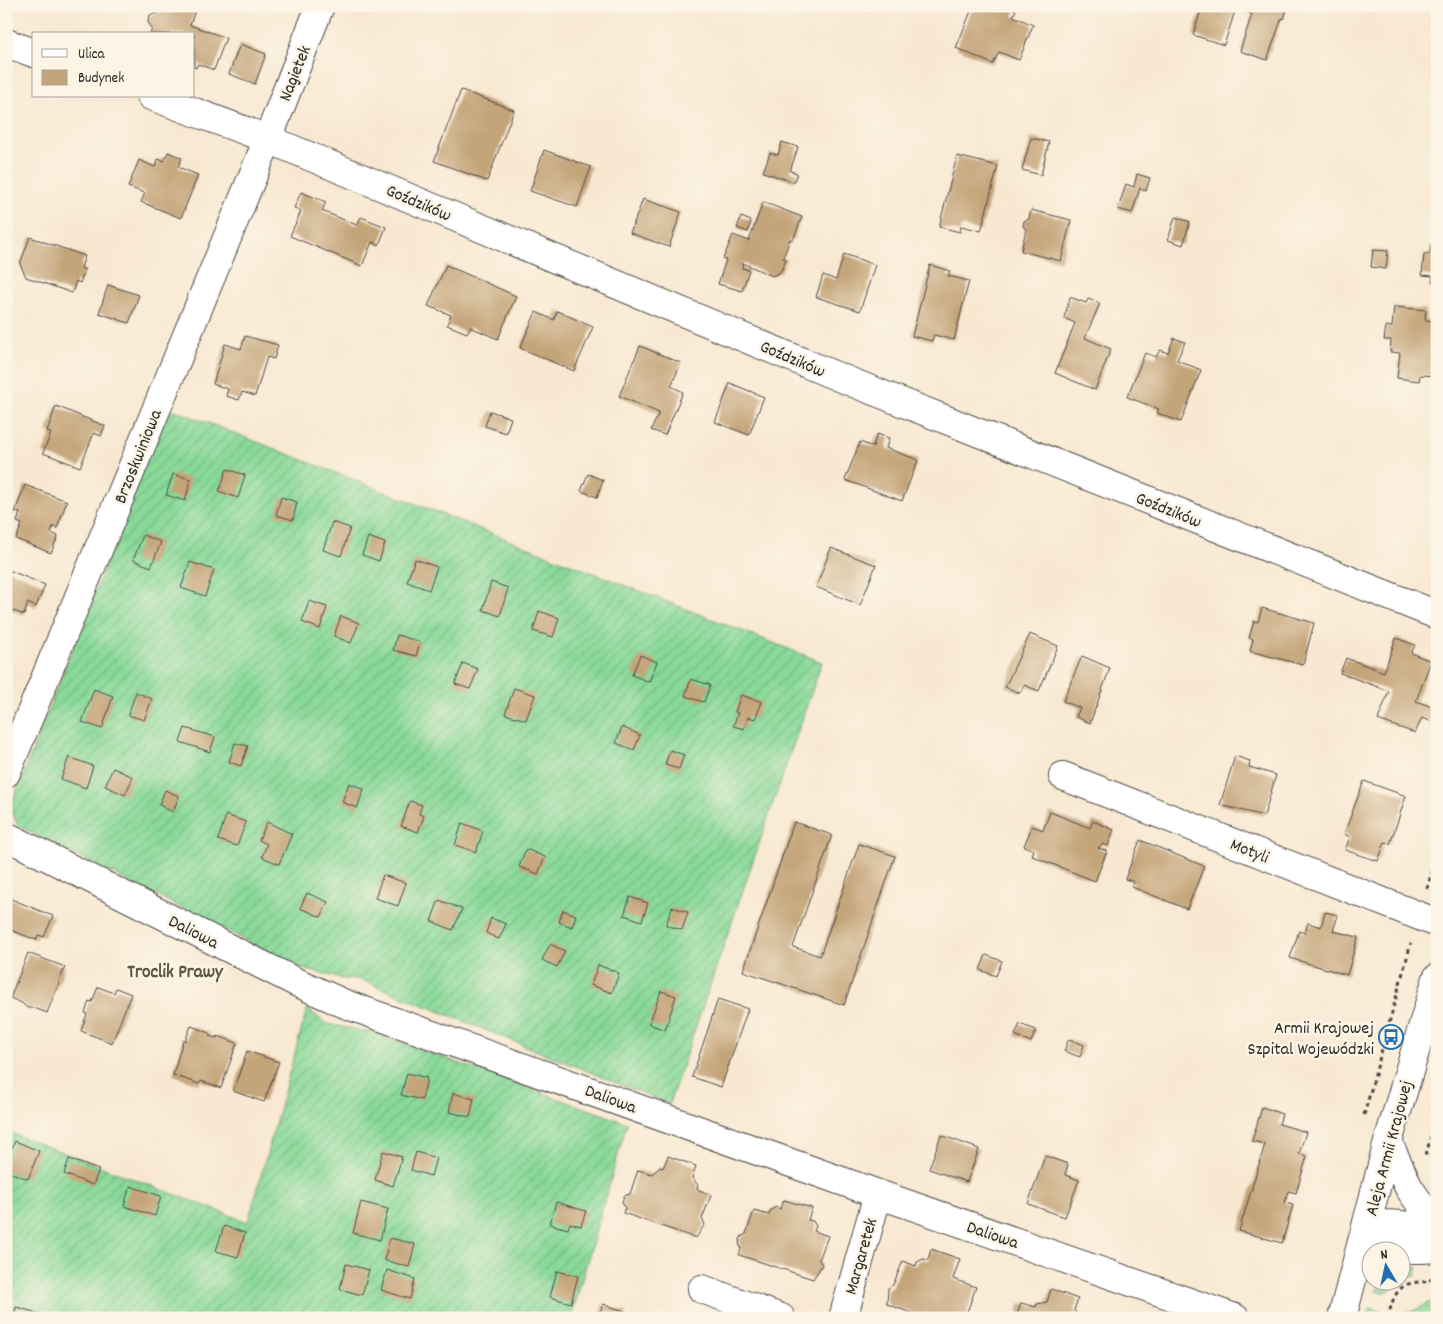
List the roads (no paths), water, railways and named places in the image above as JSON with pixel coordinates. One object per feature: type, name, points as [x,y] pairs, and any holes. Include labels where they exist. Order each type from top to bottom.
[{"type":"street","name":"Nagietek","points":[[268,139],[320,6]]},
{"type":"street","points":[[6,43],[32,52]]},
{"type":"street","name":"Goździków","points":[[156,98],[268,139],[836,376],[1437,615]]},
{"type":"street","name":"Brzoskwiniowa","points":[[6,773],[268,139]]},
{"type":"street","name":"Motyli","points":[[1063,776],[1437,923]]},
{"type":"street","name":"Daliowa","points":[[6,836],[296,982],[345,1004],[878,1194],[1235,1318]]},
{"type":"street","name":"Aleja Armii Krajowej","points":[[1342,1318],[1388,1142],[1437,978]]},
{"type":"street","points":[[1388,1142],[1409,1188],[1430,1218],[1437,1237]]},
{"type":"street","name":"Margaretek","points":[[843,1318],[878,1194]]},
{"type":"street","points":[[1367,1224],[1401,1224],[1424,1231],[1437,1244]]},
{"type":"street","points":[[1367,1224],[1388,1243],[1408,1250],[1437,1248]]},
{"type":"street","points":[[702,1289],[781,1318]]},
{"type":"place","name":"Armii Krajowej Szpital Wojewódzki","points":[[1391,1037]]},
{"type":"district","name":"Troclik Prawy","points":[[175,970]]}]
